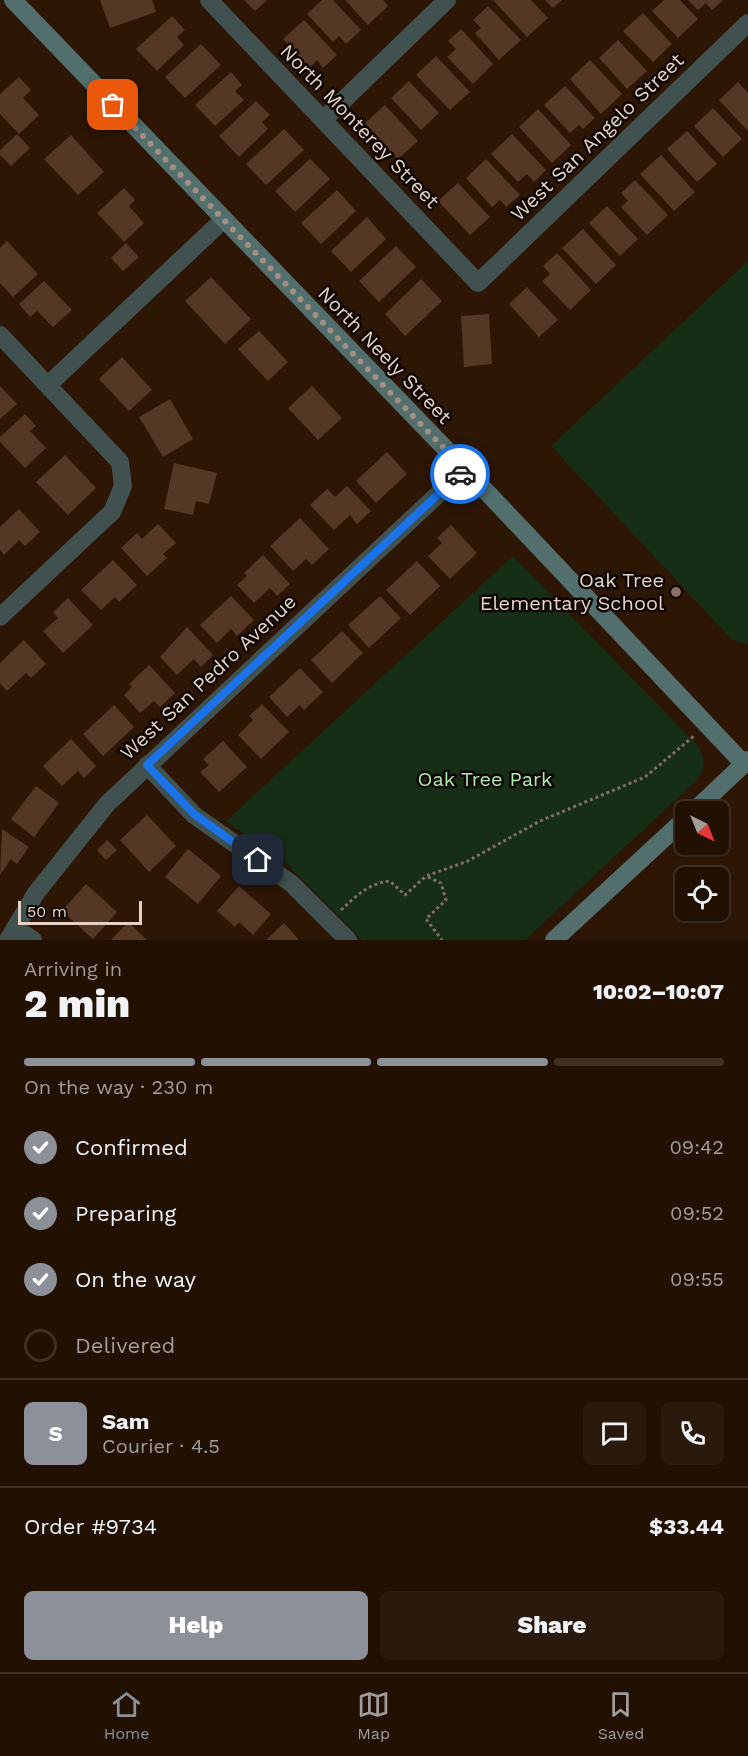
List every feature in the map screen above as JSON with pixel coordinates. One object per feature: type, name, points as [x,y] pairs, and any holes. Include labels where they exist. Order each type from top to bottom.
[{"type":"street","name":"North Neely Street","points":[[13,0],[465,470],[707,726],[747,765]]},
{"type":"street","name":"North Monterey Street","points":[[209,0],[478,283]]},
{"type":"street","points":[[323,120],[447,0]]},
{"type":"street","name":"West San Angelo Street","points":[[478,283],[748,23]]},
{"type":"street","points":[[48,385],[223,220]]},
{"type":"street","points":[[0,335],[120,462],[123,486],[112,512],[0,617]]},
{"type":"street","name":"West San Pedro Avenue","points":[[11,934],[36,892],[107,804],[465,470]]},
{"type":"street","points":[[147,765],[194,814],[292,884],[348,940]]},
{"type":"street","points":[[706,801],[747,765]]},
{"type":"street","points":[[554,940],[675,828]]},
{"type":"street","points":[[11,934],[33,940]]},
{"type":"path","points":[[329,920],[363,890],[390,881],[405,895],[426,876],[468,861],[540,821],[645,777],[707,726]]},
{"type":"path","points":[[426,876],[441,883],[446,900],[426,919],[442,940]]},
{"type":"green space","points":[[748,261],[748,644],[732,640],[551,446]]},
{"type":"green space","name":"Oak Tree Park","points":[[513,556],[698,746],[704,760],[702,772],[696,781],[525,940],[362,940],[287,864],[226,821]]},
{"type":"building","points":[[100,0],[152,0],[156,12],[110,28]]},
{"type":"building","points":[[244,0],[267,0],[255,11]]},
{"type":"building","points":[[322,0],[333,0],[361,30],[346,44],[339,36],[333,42],[307,14]]},
{"type":"building","points":[[345,0],[383,0],[388,6],[368,25]]},
{"type":"building","points":[[493,0],[531,0],[548,18],[527,37]]},
{"type":"building","points":[[545,0],[562,0],[553,8]]},
{"type":"building","points":[[664,0],[680,0],[698,19],[678,38],[652,11]]},
{"type":"building","points":[[688,0],[723,0],[712,10],[706,3],[698,10]]},
{"type":"building","points":[[488,6],[521,40],[499,60],[475,33],[481,28],[473,20]]},
{"type":"building","points":[[643,13],[672,44],[653,62],[623,31]]},
{"type":"building","points":[[172,16],[185,30],[177,37],[184,45],[157,71],[136,49]]},
{"type":"building","points":[[304,20],[337,55],[323,68],[317,60],[309,68],[283,39]]},
{"type":"building","points":[[461,29],[493,64],[473,84],[447,57],[456,49],[448,41]]},
{"type":"building","points":[[618,40],[647,71],[627,89],[599,58]]},
{"type":"building","points":[[201,44],[221,65],[185,98],[165,77]]},
{"type":"building","points":[[436,56],[470,92],[450,110],[416,75]]},
{"type":"building","points":[[590,60],[622,94],[601,114],[570,79]]},
{"type":"building","points":[[231,72],[242,85],[235,91],[244,100],[215,126],[195,105]]},
{"type":"building","points":[[19,77],[31,90],[23,98],[39,115],[19,134],[0,114],[0,94]]},
{"type":"building","points":[[409,81],[439,113],[421,130],[391,98]]},
{"type":"building","points":[[738,82],[748,93],[748,131],[719,100]]},
{"type":"building","points":[[565,86],[595,118],[583,129],[579,125],[570,133],[544,105]]},
{"type":"building","points":[[256,101],[270,115],[262,122],[268,129],[239,157],[219,136]]},
{"type":"building","points":[[385,105],[418,141],[398,159],[365,123]]},
{"type":"building","points":[[713,108],[742,139],[723,157],[694,126]]},
{"type":"building","points":[[538,109],[571,145],[552,163],[519,127]]},
{"type":"building","points":[[284,129],[304,150],[266,185],[246,164]]},
{"type":"building","points":[[687,131],[717,164],[697,182],[667,149]]},
{"type":"building","points":[[17,134],[30,148],[11,166],[0,155],[0,150]]},
{"type":"building","points":[[512,134],[546,170],[534,182],[527,174],[518,182],[491,154]]},
{"type":"building","points":[[71,135],[104,172],[78,195],[44,159]]},
{"type":"building","points":[[661,155],[695,192],[674,211],[640,174]]},
{"type":"building","points":[[310,159],[330,179],[295,212],[275,191]]},
{"type":"building","points":[[486,159],[520,195],[506,207],[500,200],[492,207],[466,178]]},
{"type":"building","points":[[635,180],[668,215],[647,235],[621,207],[628,201],[621,193]]},
{"type":"building","points":[[458,183],[490,217],[470,235],[438,201]]},
{"type":"building","points":[[124,188],[135,200],[129,206],[144,223],[124,242],[97,213]]},
{"type":"building","points":[[337,190],[356,211],[321,244],[301,223]]},
{"type":"building","points":[[607,206],[638,239],[620,256],[589,223]]},
{"type":"building","points":[[367,217],[386,239],[351,272],[331,251]]},
{"type":"building","points":[[583,229],[616,265],[596,284],[562,248]]},
{"type":"building","points":[[7,241],[38,274],[13,297],[0,283],[0,248]]},
{"type":"building","points":[[126,243],[139,257],[123,271],[111,258]]},
{"type":"building","points":[[396,246],[416,267],[379,302],[359,281]]},
{"type":"building","points":[[557,253],[591,290],[570,310],[542,281],[550,274],[543,266]]},
{"type":"building","points":[[211,277],[251,319],[225,344],[185,301]]},
{"type":"building","points":[[421,279],[442,301],[405,336],[385,314]]},
{"type":"building","points":[[44,281],[72,310],[53,327],[37,311],[30,317],[19,304]]},
{"type":"building","points":[[527,287],[558,320],[539,337],[509,304]]},
{"type":"building","points":[[489,314],[492,364],[464,367],[461,316]]},
{"type":"building","points":[[259,331],[288,362],[268,381],[238,349]]},
{"type":"building","points":[[122,357],[152,390],[129,411],[99,379]]},
{"type":"building","points":[[0,386],[17,404],[0,419]]},
{"type":"building","points":[[312,386],[342,418],[318,440],[288,408]]},
{"type":"building","points":[[170,399],[193,439],[163,457],[139,417]]},
{"type":"building","points":[[25,414],[36,426],[30,431],[46,448],[25,468],[0,442],[0,437]]},
{"type":"building","points":[[387,452],[407,474],[376,503],[356,481]]},
{"type":"building","points":[[65,455],[96,488],[68,515],[36,482]]},
{"type":"building","points":[[174,463],[217,473],[209,504],[196,501],[193,515],[164,509]]},
{"type":"building","points":[[347,486],[371,511],[357,524],[350,515],[334,530],[310,505],[327,489],[335,497]]},
{"type":"building","points":[[19,509],[40,532],[25,546],[19,540],[4,555],[0,550],[0,527]]},
{"type":"building","points":[[300,518],[329,549],[312,565],[306,559],[293,571],[270,546]]},
{"type":"building","points":[[158,524],[176,543],[163,554],[167,558],[147,576],[121,548],[137,533],[142,539]]},
{"type":"building","points":[[451,525],[477,553],[450,579],[428,556],[442,543],[437,538]]},
{"type":"building","points":[[263,555],[290,584],[277,596],[270,588],[254,603],[237,585],[247,576],[244,573]]},
{"type":"building","points":[[113,560],[137,585],[119,602],[115,597],[101,610],[81,590]]},
{"type":"building","points":[[417,561],[440,586],[410,615],[386,590]]},
{"type":"building","points":[[231,596],[254,620],[237,636],[231,629],[217,643],[200,625]]},
{"type":"building","points":[[380,596],[401,618],[369,648],[348,625]]},
{"type":"building","points":[[68,598],[93,625],[63,653],[43,631],[58,618],[53,612]]},
{"type":"building","points":[[187,627],[213,655],[201,667],[194,659],[177,675],[160,657]]},
{"type":"building","points":[[342,631],[363,653],[332,683],[311,660]]},
{"type":"building","points":[[24,640],[46,664],[31,678],[26,673],[7,691],[0,683],[0,663]]},
{"type":"building","points":[[149,665],[175,693],[160,707],[154,701],[140,713],[124,695],[132,687],[129,684]]},
{"type":"building","points":[[300,668],[323,692],[304,710],[300,705],[287,717],[269,697]]},
{"type":"building","points":[[262,704],[289,732],[261,759],[238,735],[253,720],[249,716]]},
{"type":"building","points":[[114,705],[134,727],[103,756],[83,734]]},
{"type":"building","points":[[71,739],[96,766],[84,778],[78,771],[62,786],[43,766]]},
{"type":"building","points":[[223,741],[247,767],[219,792],[200,772],[209,765],[203,759]]},
{"type":"building","points":[[36,786],[59,803],[34,837],[11,819]]},
{"type":"building","points":[[147,815],[176,846],[149,872],[120,840]]},
{"type":"building","points":[[2,829],[29,847],[17,864],[11,859],[0,875]]},
{"type":"building","points":[[107,840],[117,850],[106,860],[97,850]]},
{"type":"building","points":[[188,849],[221,876],[198,904],[165,877]]},
{"type":"building","points":[[86,884],[117,912],[93,939],[62,911]]},
{"type":"building","points":[[239,886],[271,914],[253,935],[239,922],[235,927],[217,911]]},
{"type":"building","points":[[128,922],[147,940],[111,940]]},
{"type":"building","points":[[284,923],[299,940],[266,940]]},
{"type":"way so far","points":[[113,105],[465,470],[460,474]]},
{"type":"place","name":"Oak Tree Elementary School","points":[[676,592]]},
{"type":"route","points":[[258,860],[194,814],[147,765],[460,474]]}]
